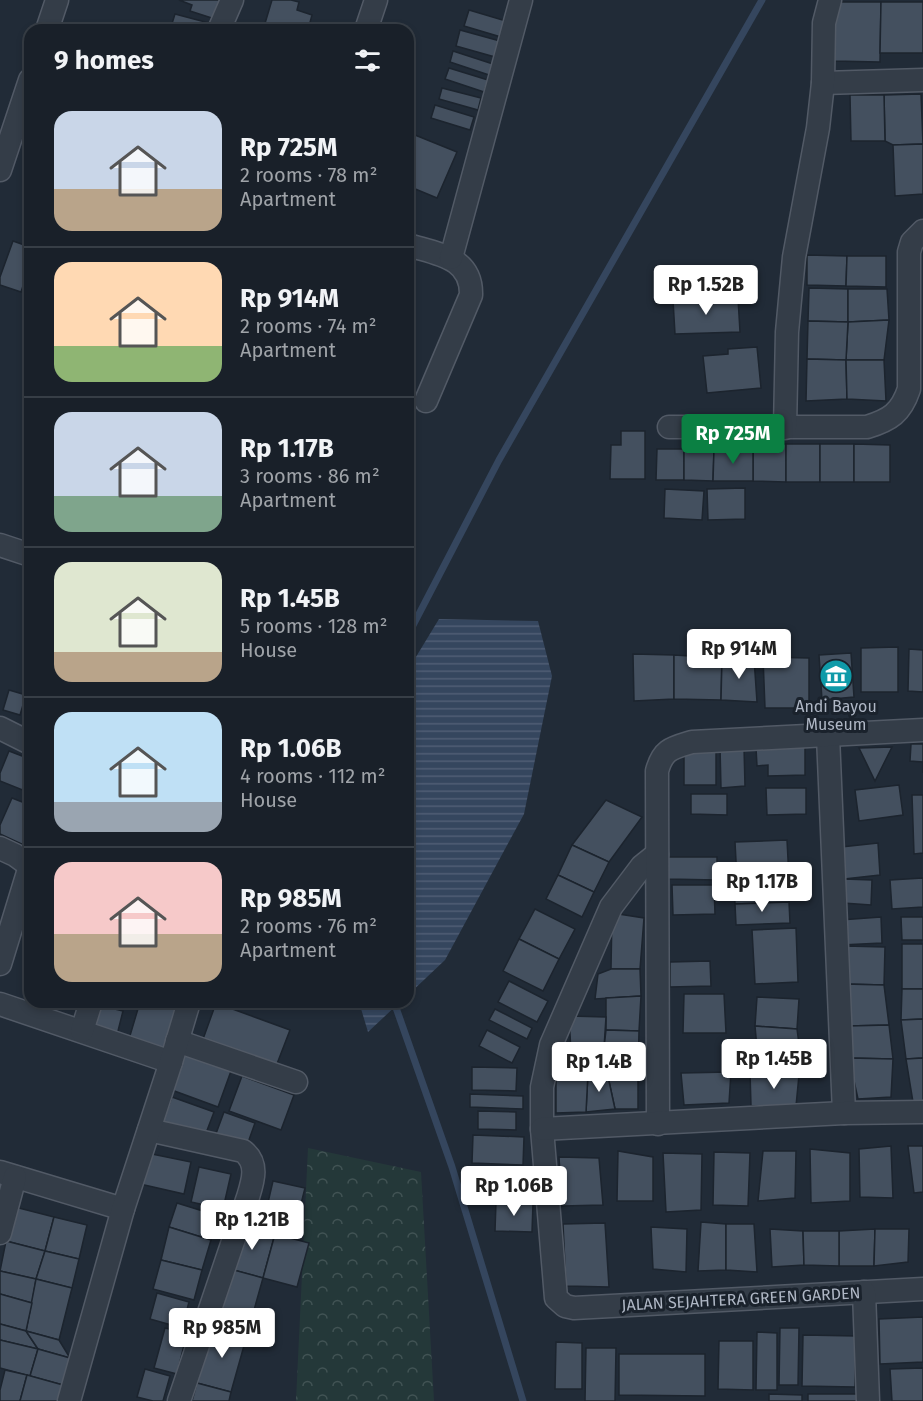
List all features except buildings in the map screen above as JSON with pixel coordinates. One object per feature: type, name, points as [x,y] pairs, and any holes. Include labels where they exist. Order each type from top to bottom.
[{"type":"street","points":[[49,24],[57,0]]},
{"type":"street","points":[[221,24],[231,0]]},
{"type":"street","points":[[368,24],[376,0]]},
{"type":"street","points":[[451,258],[520,0]]},
{"type":"street","points":[[785,428],[787,332],[794,257],[818,128],[823,83],[824,23],[830,0]]},
{"type":"street","points":[[823,83],[923,80]]},
{"type":"street","points":[[0,170],[24,96]]},
{"type":"street","points":[[669,427],[867,427],[892,416],[903,405],[909,389],[909,252],[912,242],[923,231]]},
{"type":"street","points":[[414,247],[451,258],[466,271],[471,287],[471,295],[426,401]]},
{"type":"street","points":[[0,544],[24,553]]},
{"type":"street","points":[[0,728],[24,740]]},
{"type":"street","points":[[658,1124],[657,771],[663,755],[669,750],[692,742],[923,730]]},
{"type":"street","points":[[828,736],[844,1113]]},
{"type":"street","points":[[0,848],[24,862]]},
{"type":"street","points":[[657,854],[642,866],[611,907],[551,1046],[542,1087],[542,1129],[844,1113],[923,1112]]},
{"type":"street","points":[[0,964],[24,886]]},
{"type":"street","points":[[0,1004],[82,1031],[296,1082]]},
{"type":"street","points":[[82,1031],[89,1008]]},
{"type":"street","points":[[69,1401],[123,1209],[187,1008]]},
{"type":"street","name":"JALAN SEJAHTERA GREEN GARDEN","points":[[542,1129],[554,1291],[561,1303],[574,1308],[923,1289]]},
{"type":"street","points":[[149,1130],[243,1151],[249,1156],[253,1166],[253,1180],[248,1197],[179,1401]]},
{"type":"street","points":[[0,1233],[8,1175],[123,1209]]},
{"type":"street","points":[[864,1292],[868,1401]]},
{"type":"green space","points":[[308,1148],[421,1172],[434,1401],[296,1401]]},
{"type":"water","points":[[439,619],[538,621],[552,676],[524,814],[445,960],[414,989],[414,660]]},
{"type":"water","points":[[361,1008],[394,1008],[368,1032]]},
{"type":"waterway","points":[[414,623],[499,460],[762,0]]},
{"type":"waterway","points":[[396,1008],[452,1167],[523,1401]]},
{"type":"place","name":"Andi Bayou Museum","points":[[836,676]]}]
